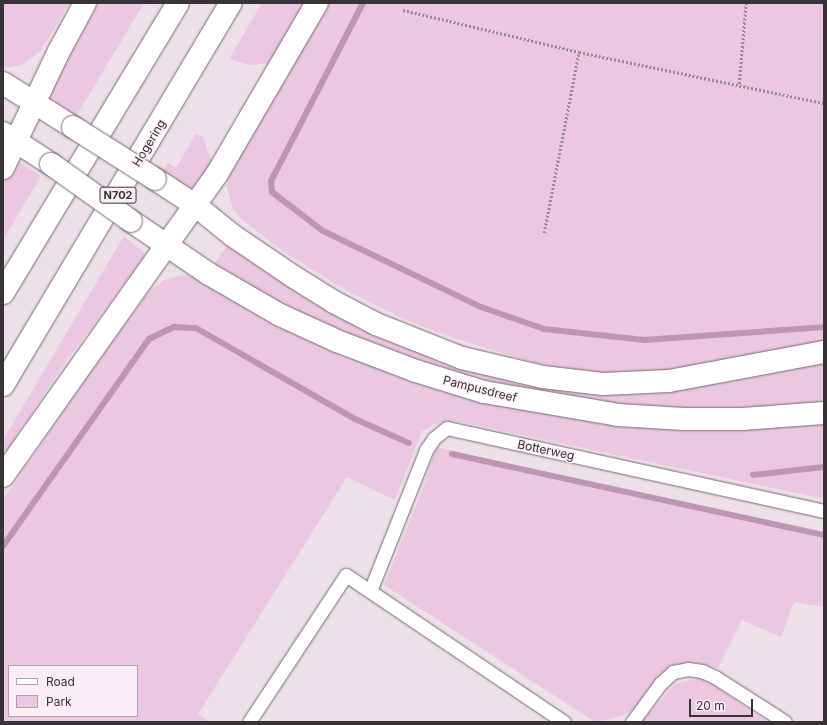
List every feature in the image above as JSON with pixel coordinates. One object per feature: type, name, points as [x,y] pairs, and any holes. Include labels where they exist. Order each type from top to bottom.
[{"type":"main road","points":[[3,168],[9,137],[34,102],[85,3]]},
{"type":"main road","points":[[3,293],[178,3]]},
{"type":"main road","name":"Hogering","points":[[3,385],[231,3]]},
{"type":"main road","points":[[3,476],[217,174],[317,3]]},
{"type":"main road","points":[[3,83],[195,205],[232,235],[334,302],[419,342],[462,358],[543,377],[603,384],[654,382],[824,352]]},
{"type":"main road","name":"Pampusdreef","points":[[9,137],[51,164],[166,246],[280,315],[337,341],[416,371],[484,392],[618,414],[684,419],[742,419],[824,412]]},
{"type":"lane","name":"Botterweg","points":[[370,591],[426,450],[434,438],[447,428],[824,511]]},
{"type":"lane","points":[[249,722],[346,576],[564,722]]},
{"type":"lane","points":[[632,722],[660,684],[673,672],[688,669],[702,671],[715,677],[786,722]]},
{"type":"path","points":[[739,84],[746,3]]},
{"type":"path","points":[[403,10],[579,52],[739,84],[824,103]]},
{"type":"path","points":[[544,233],[579,52]]},
{"type":"green space","points":[[3,3],[70,3],[40,52],[19,66],[3,68]]},
{"type":"green space","points":[[99,3],[144,3],[74,120],[44,100]]},
{"type":"green space","points":[[262,3],[308,3],[273,63],[249,65],[229,59]]},
{"type":"green space","points":[[325,3],[824,3],[824,345],[700,370],[615,377],[549,367],[454,338],[408,321],[347,291],[284,252],[241,219],[233,209],[227,188],[228,176]]},
{"type":"green space","points":[[196,134],[203,137],[213,166],[192,197],[161,174],[168,163],[176,168]]},
{"type":"green space","points":[[14,159],[41,176],[3,240],[3,182]]},
{"type":"green space","points":[[124,236],[145,253],[144,257],[65,363],[3,456],[3,440]]},
{"type":"green space","points":[[230,241],[283,280],[540,386],[824,360],[824,406],[801,409],[656,410],[497,387],[336,333],[213,266]]},
{"type":"green space","points":[[182,275],[200,278],[523,406],[824,419],[824,499],[456,421],[437,423],[422,431],[395,500],[347,477],[198,714],[210,722],[3,722],[3,500],[98,361],[148,293],[164,280]]},
{"type":"green space","points":[[436,447],[824,538],[824,607],[794,602],[781,637],[742,620],[718,668],[694,662],[666,671],[638,708],[615,718],[595,722],[384,585],[424,486]]},
{"type":"green space","points":[[703,677],[767,722],[641,722],[675,684]]},
{"type":"waterway","points":[[363,3],[271,181],[272,192],[323,231],[481,307],[544,329],[644,340],[824,327]]},
{"type":"waterway","points":[[3,546],[149,339],[174,327],[196,328],[355,419],[409,443]]},
{"type":"waterway","points":[[452,454],[824,535]]},
{"type":"waterway","points":[[753,475],[824,467]]}]
